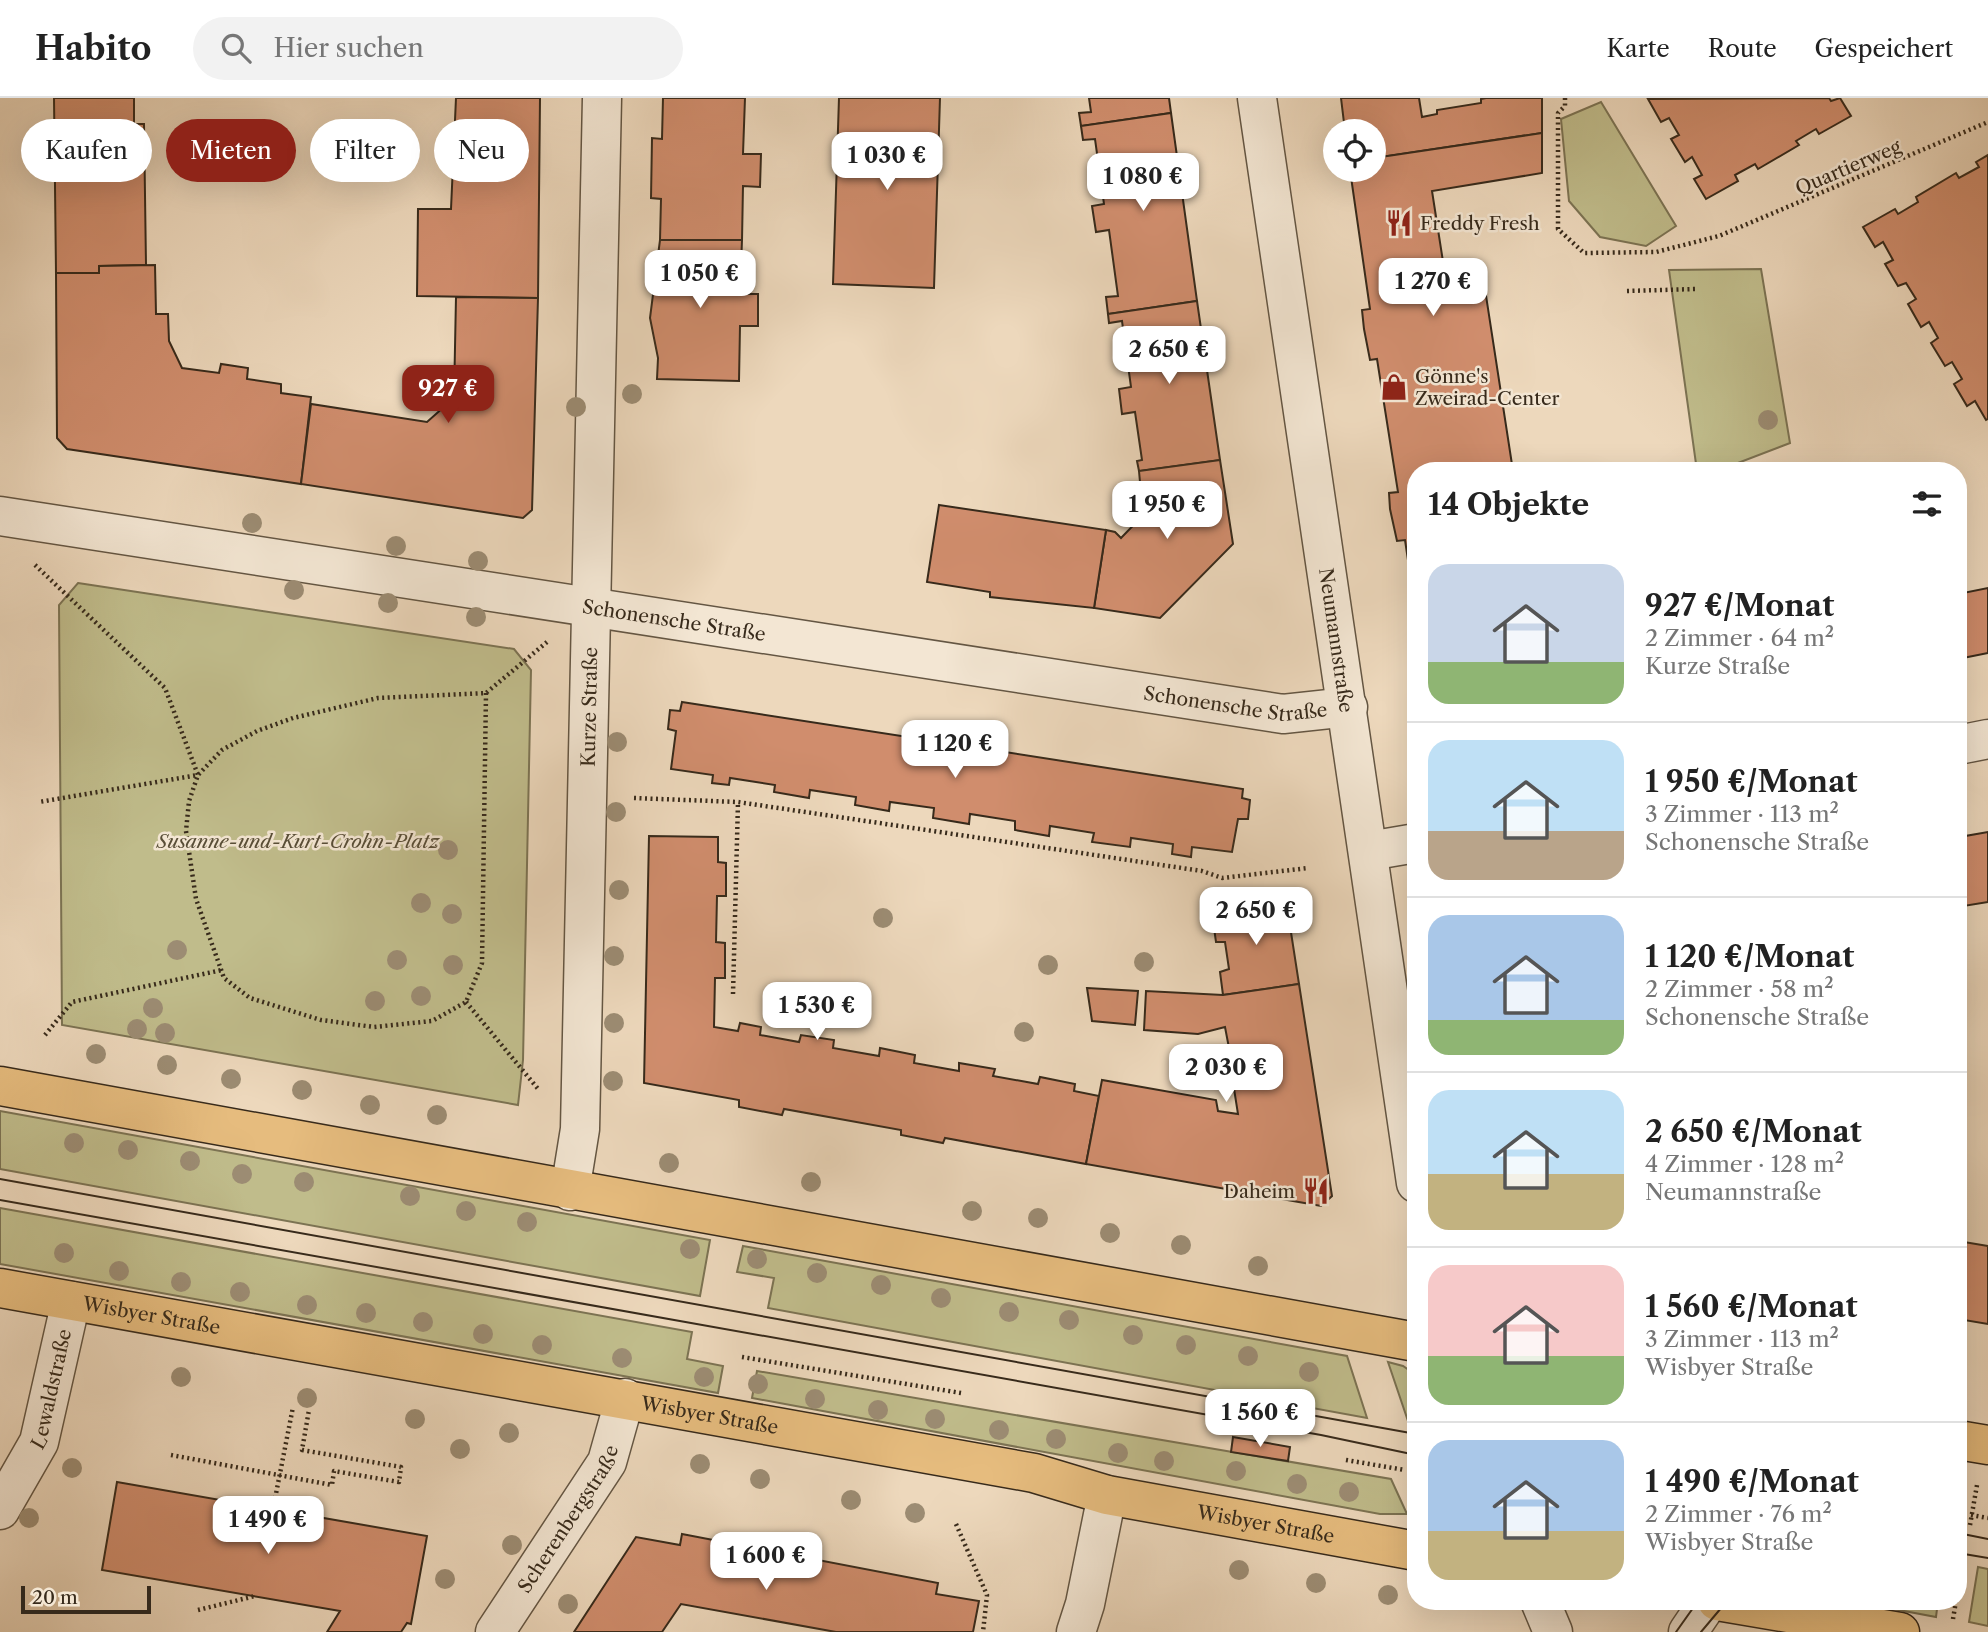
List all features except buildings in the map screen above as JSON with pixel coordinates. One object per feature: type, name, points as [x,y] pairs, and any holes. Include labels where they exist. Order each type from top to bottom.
[{"type":"main road","points":[[0,1086],[1407,1340]]},
{"type":"main road","name":"Wisbyer Straße","points":[[0,1288],[1034,1472],[1107,1495],[1407,1549]]},
{"type":"main road","points":[[1967,1448],[1983,1463]]},
{"type":"main road","points":[[1770,1610],[1900,1632]]},
{"type":"street","name":"Kurze Straße","points":[[570,1191],[580,1129],[602,98]]},
{"type":"street","name":"Neumannstraße","points":[[1257,98],[1407,1119]]},
{"type":"street","name":"Schonensche Straße","points":[[0,516],[1283,714],[1348,707]]},
{"type":"street","points":[[1967,744],[1988,740]]},
{"type":"street","points":[[1369,851],[1407,845]]},
{"type":"street","name":"Lewaldstraße","points":[[0,1510],[39,1441],[71,1301]]},
{"type":"street","name":"Scherenbergstraße","points":[[495,1632],[607,1462],[625,1398]]},
{"type":"street","points":[[1076,1632],[1085,1604],[1107,1495]]},
{"type":"street","points":[[1544,1610],[1553,1632]]},
{"type":"street","points":[[1688,1632],[1703,1610]]},
{"type":"path","name":"Quartierweg","points":[[1565,98],[1565,106],[1558,114],[1558,229],[1584,253],[1656,252],[1719,236],[1988,122]]},
{"type":"path","points":[[1627,291],[1696,289]]},
{"type":"path","points":[[34,564],[165,688],[198,775]]},
{"type":"path","points":[[486,693],[482,963],[466,1002],[432,1021],[374,1027],[321,1020],[250,998],[224,978],[196,898],[186,831],[189,801],[198,775],[222,750],[293,718],[378,698],[486,693],[550,640]]},
{"type":"path","points":[[39,802],[198,775]]},
{"type":"path","points":[[634,798],[738,802],[1202,871],[1222,878],[1308,868]]},
{"type":"path","points":[[733,994],[738,802]]},
{"type":"path","points":[[45,1035],[72,1002],[222,970]]},
{"type":"path","points":[[466,1002],[540,1091]]},
{"type":"path","points":[[742,1357],[961,1393]]},
{"type":"path","points":[[273,1508],[293,1407]]},
{"type":"path","points":[[171,1455],[332,1485],[334,1471],[399,1482],[401,1467],[302,1450],[309,1410]]},
{"type":"path","points":[[1346,1460],[1405,1470]]},
{"type":"path","points":[[1969,1525],[1983,1463]]},
{"type":"path","points":[[1971,1515],[1988,1518]]},
{"type":"path","points":[[956,1524],[987,1595],[982,1632]]},
{"type":"path","points":[[198,1610],[255,1596]]},
{"type":"path","points":[[1953,1619],[1954,1610]]},
{"type":"green space","points":[[1601,102],[1676,226],[1646,246],[1600,237],[1569,201],[1561,119]]},
{"type":"green space","points":[[1761,269],[1790,443],[1740,462],[1696,462],[1669,270]]},
{"type":"green space","name":"Susanne-und-Kurt-Crohn-Platz","points":[[78,583],[514,649],[531,670],[523,1060],[518,1105],[62,1025],[59,605]]},
{"type":"green space","points":[[0,1111],[710,1240],[700,1296],[0,1169]]},
{"type":"green space","points":[[0,1208],[692,1332],[687,1359],[723,1366],[718,1393],[0,1264]]},
{"type":"green space","points":[[743,1246],[1347,1356],[1367,1418],[768,1308],[774,1278],[737,1272]]},
{"type":"green space","points":[[1388,1362],[1407,1369],[1407,1418]]},
{"type":"green space","points":[[757,1371],[1391,1479],[1407,1514],[1380,1514],[752,1398]]},
{"type":"green space","points":[[1978,1567],[1988,1569],[1988,1626],[1969,1622]]},
{"type":"green space","points":[[1899,1610],[1937,1610],[1936,1617]]},
{"type":"tram line","points":[[0,1179],[1407,1432]]},
{"type":"tram line","points":[[0,1200],[1321,1435],[1407,1453]]},
{"type":"tram line","points":[[1967,1535],[1988,1539]]},
{"type":"tram line","points":[[1967,1554],[1988,1558]]},
{"type":"tram line","points":[[1676,1632],[1692,1610]]},
{"type":"tram line","points":[[1701,1632],[1719,1610]]},
{"type":"place","name":"Freddy Fresh","points":[[1399,223]]},
{"type":"place","name":"Gönne's Zweirad-Center","points":[[1394,387]]},
{"type":"place","name":"Daheim","points":[[1316,1191]]}]
